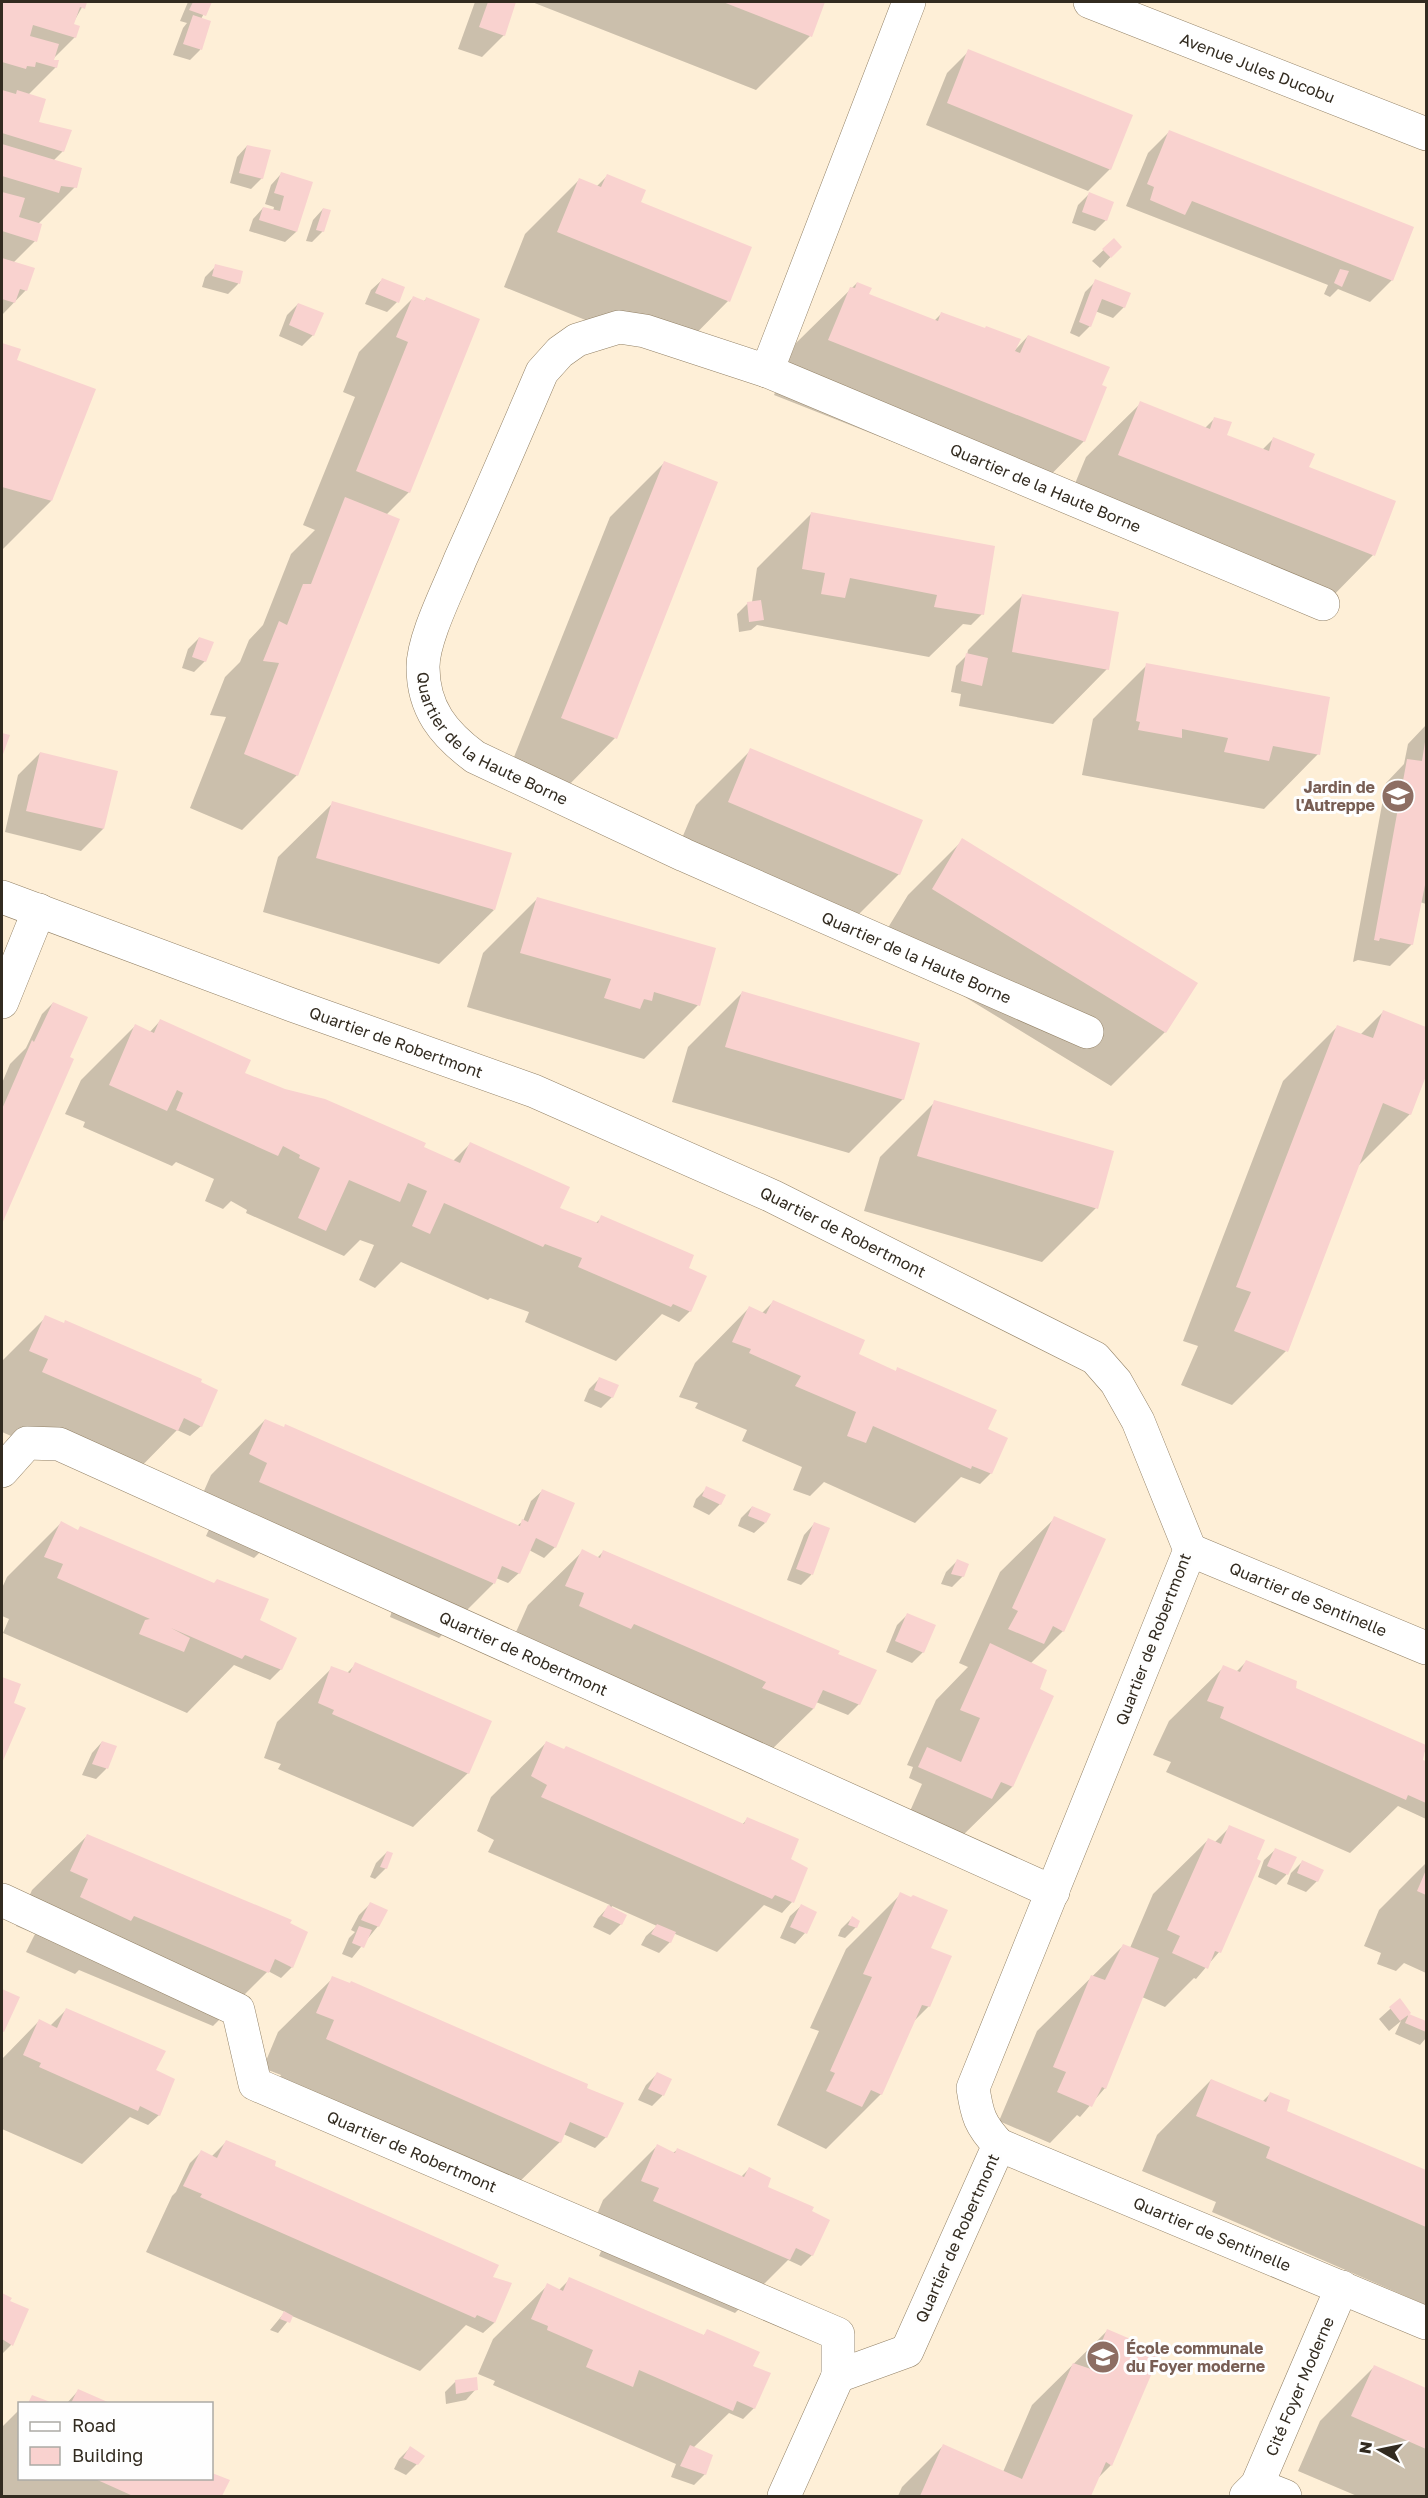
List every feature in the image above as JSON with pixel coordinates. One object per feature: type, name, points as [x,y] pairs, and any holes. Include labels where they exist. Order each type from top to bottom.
[{"type":"street","points":[[766,371],[909,2]]},
{"type":"street","name":"Avenue Jules Ducobu","points":[[1090,2],[1426,134]]},
{"type":"street","name":"Quartier de la Haute Borne","points":[[1086,1032],[684,855],[486,762],[452,740],[440,726],[424,688],[423,665],[434,621],[542,372],[560,352],[577,340],[619,327],[645,331],[766,371],[1323,604]]},
{"type":"street","name":"Quartier de Robertmont","points":[[2,897],[292,1005],[534,1090],[772,1196],[1095,1358],[1116,1382],[1138,1421],[1190,1550],[973,2088],[976,2112],[984,2129],[999,2145],[906,2351],[838,2376]]},
{"type":"street","points":[[2,1002],[39,910]]},
{"type":"street","name":"Quartier de Robertmont","points":[[2,1471],[27,1443],[59,1444],[1053,1892]]},
{"type":"street","name":"Quartier de Sentinelle","points":[[1190,1550],[1426,1648]]},
{"type":"street","name":"Quartier de Robertmont","points":[[2,1900],[238,2010],[255,2084],[838,2334],[838,2376],[784,2496]]},
{"type":"street","name":"Quartier de Sentinelle","points":[[999,2145],[1426,2323]]},
{"type":"street","name":"Cité Foyer Moderne","points":[[1263,2493],[1342,2287]]},
{"type":"building","points":[[2,2],[87,2],[85,9],[80,7],[74,24],[80,26],[76,38],[33,25],[30,36],[59,44],[54,60],[59,60],[57,68],[36,62],[35,67],[27,66],[26,69],[2,62]]},
{"type":"building","points":[[193,2],[212,2],[206,16],[189,10]]},
{"type":"building","points":[[488,2],[516,2],[505,36],[479,27]]},
{"type":"building","points":[[723,2],[825,2],[812,37]]},
{"type":"building","points":[[193,15],[211,21],[202,50],[183,44]]},
{"type":"building","points":[[968,49],[1133,115],[1111,170],[947,103]]},
{"type":"building","points":[[2,90],[16,94],[17,90],[46,99],[39,122],[72,130],[64,152],[2,133]]},
{"type":"building","points":[[1169,130],[1414,227],[1393,281],[1192,201],[1185,215],[1150,200],[1154,187],[1147,184]]},
{"type":"building","points":[[2,144],[82,168],[77,188],[61,186],[59,193],[2,176]]},
{"type":"building","points":[[247,145],[271,150],[263,179],[239,173]]},
{"type":"building","points":[[281,172],[313,182],[297,232],[259,220],[263,207],[280,211],[284,196],[274,193]]},
{"type":"building","points":[[607,174],[646,190],[641,202],[752,247],[730,302],[557,232],[579,178],[601,187]]},
{"type":"building","points":[[2,192],[25,198],[19,217],[42,224],[37,242],[2,231]]},
{"type":"building","points":[[1089,192],[1114,202],[1107,221],[1082,212]]},
{"type":"building","points":[[323,208],[331,210],[324,232],[316,230]]},
{"type":"building","points":[[1114,238],[1122,247],[1111,258],[1102,249]]},
{"type":"building","points":[[2,258],[35,268],[27,291],[20,289],[15,303],[2,299]]},
{"type":"building","points":[[215,264],[243,271],[240,284],[212,276]]},
{"type":"building","points":[[1340,269],[1349,271],[1342,287],[1334,283]]},
{"type":"building","points":[[382,278],[405,287],[399,303],[375,293]]},
{"type":"building","points":[[1095,279],[1131,293],[1125,308],[1102,299],[1091,327],[1079,322]]},
{"type":"building","points":[[857,282],[872,288],[869,294],[938,321],[941,312],[1021,339],[1015,351],[1020,353],[1028,335],[1110,367],[1102,385],[1107,387],[1085,442],[828,340],[850,287],[855,288]]},
{"type":"building","points":[[413,296],[425,301],[426,297],[480,319],[410,493],[356,471],[408,342],[396,337]]},
{"type":"building","points":[[298,303],[324,313],[314,336],[289,325]]},
{"type":"building","points":[[2,343],[21,349],[17,360],[96,389],[52,501],[2,487]]},
{"type":"building","points":[[1140,401],[1210,429],[1214,417],[1232,422],[1227,435],[1269,451],[1273,437],[1315,454],[1309,467],[1396,501],[1375,556],[1118,455]]},
{"type":"building","points":[[664,461],[718,482],[617,739],[561,718]]},
{"type":"building","points":[[345,497],[400,519],[298,776],[244,754],[279,663],[263,661],[279,621],[287,625],[303,584],[311,584]]},
{"type":"building","points":[[811,512],[995,546],[984,615],[934,607],[937,595],[850,578],[845,598],[821,594],[825,573],[802,569]]},
{"type":"building","points":[[1022,594],[1119,612],[1109,670],[1012,652]]},
{"type":"building","points":[[761,600],[764,620],[749,622],[747,602]]},
{"type":"building","points":[[199,637],[214,642],[206,662],[192,657]]},
{"type":"building","points":[[966,653],[988,658],[982,686],[961,681]]},
{"type":"building","points":[[1146,663],[1330,697],[1320,755],[1273,746],[1269,761],[1224,752],[1228,738],[1182,729],[1182,738],[1138,730],[1140,722],[1136,721]]},
{"type":"building","points":[[2,733],[10,735],[2,757]]},
{"type":"building","points":[[1425,742],[1426,880],[1413,945],[1380,938],[1379,941],[1374,940],[1407,759],[1422,761]]},
{"type":"building","points":[[750,748],[923,820],[900,875],[728,802]]},
{"type":"building","points":[[40,752],[118,771],[104,829],[26,811]]},
{"type":"building","points":[[332,801],[512,853],[495,910],[316,858]]},
{"type":"building","points":[[962,838],[1198,983],[1166,1033],[932,889]]},
{"type":"building","points":[[537,897],[716,948],[700,1006],[654,992],[652,1001],[644,999],[640,1009],[604,998],[611,979],[520,953]]},
{"type":"building","points":[[742,991],[920,1043],[904,1100],[725,1047]]},
{"type":"building","points":[[53,1002],[88,1017],[70,1057],[74,1059],[2,1224],[2,1109],[32,1040],[34,1042]]},
{"type":"building","points":[[1383,1010],[1426,1027],[1426,1076],[1411,1115],[1383,1103],[1288,1352],[1234,1331],[1251,1292],[1236,1287],[1337,1025],[1373,1038]]},
{"type":"building","points":[[160,1019],[251,1060],[245,1073],[285,1089],[325,1099],[426,1143],[424,1147],[460,1163],[470,1142],[570,1187],[560,1208],[598,1223],[601,1215],[694,1255],[689,1268],[707,1276],[691,1312],[673,1304],[671,1307],[578,1267],[582,1258],[545,1244],[543,1247],[444,1203],[430,1234],[412,1226],[427,1191],[408,1183],[400,1202],[349,1180],[326,1231],[298,1218],[320,1168],[299,1158],[300,1155],[283,1146],[278,1156],[176,1110],[183,1093],[177,1090],[167,1111],[109,1085],[135,1024],[154,1033]]},
{"type":"building","points":[[934,1100],[1114,1151],[1098,1209],[917,1156]]},
{"type":"building","points":[[773,1300],[865,1340],[859,1354],[896,1371],[897,1367],[997,1410],[988,1429],[1008,1438],[992,1474],[972,1466],[971,1469],[873,1426],[866,1443],[847,1436],[856,1412],[795,1386],[801,1376],[749,1353],[751,1349],[732,1342],[749,1306],[766,1314]]},
{"type":"building","points":[[45,1315],[64,1323],[65,1320],[202,1379],[201,1382],[218,1390],[202,1427],[184,1418],[178,1431],[42,1372],[48,1359],[29,1351]]},
{"type":"building","points":[[599,1377],[619,1385],[613,1398],[594,1390]]},
{"type":"building","points":[[265,1419],[284,1427],[285,1424],[520,1526],[522,1519],[528,1522],[542,1489],[575,1503],[556,1548],[536,1538],[520,1574],[502,1566],[495,1584],[259,1482],[267,1463],[249,1454]]},
{"type":"building","points":[[706,1486],[726,1495],[721,1505],[702,1496]]},
{"type":"building","points":[[752,1506],[771,1514],[766,1523],[748,1516]]},
{"type":"building","points":[[1054,1516],[1106,1539],[1064,1632],[1053,1626],[1044,1644],[1008,1629],[1018,1611],[1012,1608]]},
{"type":"building","points":[[61,1521],[78,1530],[80,1526],[214,1583],[217,1579],[269,1599],[260,1620],[297,1638],[282,1670],[245,1655],[242,1659],[171,1628],[190,1638],[184,1652],[139,1634],[145,1620],[150,1619],[57,1578],[63,1564],[44,1557]]},
{"type":"building","points":[[814,1522],[830,1528],[813,1575],[796,1569]]},
{"type":"building","points":[[582,1549],[600,1558],[603,1550],[840,1651],[838,1654],[877,1670],[860,1705],[823,1690],[814,1709],[762,1688],[766,1682],[634,1624],[631,1629],[579,1606],[584,1593],[565,1586]]},
{"type":"building","points":[[957,1559],[969,1564],[964,1577],[951,1574]]},
{"type":"building","points":[[907,1613],[936,1625],[924,1653],[895,1641]]},
{"type":"building","points":[[990,1643],[1047,1670],[1040,1689],[1054,1696],[1013,1787],[1001,1782],[992,1799],[918,1767],[927,1747],[961,1762],[980,1718],[960,1710]]},
{"type":"building","points":[[1246,1660],[1297,1681],[1296,1688],[1426,1745],[1423,1760],[1426,1761],[1426,1803],[1408,1795],[1406,1800],[1220,1718],[1224,1707],[1207,1701],[1223,1665],[1240,1672]]},
{"type":"building","points":[[355,1662],[492,1721],[469,1774],[332,1714],[334,1710],[318,1703],[331,1666],[350,1673]]},
{"type":"building","points":[[2,1677],[21,1684],[14,1703],[26,1708],[2,1763]]},
{"type":"building","points":[[102,1741],[117,1746],[108,1769],[92,1764]]},
{"type":"building","points":[[546,1741],[564,1749],[566,1746],[744,1824],[747,1817],[799,1839],[791,1859],[808,1868],[794,1903],[775,1895],[772,1899],[541,1797],[547,1785],[531,1776]]},
{"type":"building","points":[[1229,1825],[1265,1840],[1257,1859],[1261,1861],[1221,1953],[1215,1951],[1208,1969],[1172,1953],[1180,1936],[1167,1930],[1208,1838],[1221,1844]]},
{"type":"building","points":[[87,1834],[292,1920],[290,1923],[308,1932],[293,1968],[275,1959],[269,1973],[134,1916],[131,1921],[80,1897],[88,1879],[70,1871]]},
{"type":"building","points":[[1275,1848],[1297,1857],[1288,1875],[1267,1866]]},
{"type":"building","points":[[387,1851],[393,1853],[387,1869],[380,1867]]},
{"type":"building","points":[[1302,1860],[1324,1870],[1318,1882],[1297,1873]]},
{"type":"building","points":[[1426,1870],[1426,1895],[1417,1891]]},
{"type":"building","points":[[900,1892],[948,1910],[931,1948],[952,1956],[930,2007],[922,2005],[882,2095],[871,2090],[862,2107],[826,2091],[835,2073],[830,2071],[872,1977],[863,1974]]},
{"type":"building","points":[[370,1902],[388,1910],[379,1927],[361,1920]]},
{"type":"building","points":[[801,1904],[817,1912],[807,1934],[790,1927]]},
{"type":"building","points":[[608,1905],[627,1915],[622,1925],[602,1916]]},
{"type":"building","points":[[852,1916],[860,1921],[857,1928],[848,1925]]},
{"type":"building","points":[[657,1924],[676,1932],[671,1943],[651,1934]]},
{"type":"building","points":[[359,1926],[372,1930],[364,1948],[352,1943]]},
{"type":"building","points":[[1123,1944],[1159,1958],[1106,2089],[1102,2087],[1092,2107],[1057,2092],[1066,2072],[1053,2067],[1091,1975],[1105,1980]]},
{"type":"building","points":[[332,1976],[350,1983],[351,1981],[588,2084],[587,2088],[624,2103],[607,2138],[570,2122],[561,2143],[326,2039],[334,2020],[316,2013]]},
{"type":"building","points":[[2,1989],[20,1997],[4,2032],[2,2031]]},
{"type":"building","points":[[1400,1998],[1411,2013],[1400,2021],[1389,2007]]},
{"type":"building","points":[[66,2008],[166,2051],[156,2070],[175,2079],[160,2116],[140,2106],[138,2111],[39,2067],[41,2063],[23,2055],[39,2019],[57,2028]]},
{"type":"building","points":[[1409,2014],[1426,2021],[1426,2032],[1405,2023]]},
{"type":"building","points":[[657,2072],[672,2079],[664,2096],[648,2089]]},
{"type":"building","points":[[1211,2079],[1266,2102],[1270,2092],[1290,2100],[1287,2111],[1426,2170],[1426,2227],[1266,2158],[1270,2147],[1196,2116]]},
{"type":"building","points":[[226,2140],[276,2161],[275,2166],[499,2265],[493,2277],[512,2283],[495,2323],[477,2315],[475,2318],[200,2197],[202,2194],[183,2186],[201,2150],[217,2158]]},
{"type":"building","points":[[657,2144],[675,2153],[677,2148],[744,2177],[749,2167],[771,2178],[768,2187],[814,2207],[812,2211],[830,2220],[813,2256],[796,2248],[790,2260],[653,2201],[659,2188],[641,2181]]},
{"type":"building","points":[[569,2277],[704,2335],[707,2329],[760,2352],[753,2366],[771,2373],[755,2409],[737,2401],[733,2411],[639,2370],[633,2387],[586,2367],[593,2350],[547,2330],[548,2326],[531,2319],[547,2283],[563,2291]]},
{"type":"building","points":[[2,2293],[12,2298],[10,2301],[29,2309],[13,2346],[2,2339]]},
{"type":"building","points":[[284,2311],[293,2316],[290,2323],[280,2319]]},
{"type":"building","points":[[1107,2329],[1161,2352],[1112,2466],[1106,2462],[1091,2496],[920,2496],[943,2444],[1022,2479],[1073,2363],[1091,2369]]},
{"type":"building","points":[[1374,2365],[1426,2388],[1426,2449],[1351,2416]]},
{"type":"building","points":[[477,2377],[478,2390],[456,2394],[455,2380]]},
{"type":"building","points":[[78,2389],[108,2402],[72,2402]]},
{"type":"building","points":[[32,2395],[50,2402],[28,2402]]},
{"type":"building","points":[[690,2445],[713,2455],[706,2475],[680,2466]]},
{"type":"building","points":[[410,2446],[425,2456],[418,2465],[403,2458]]},
{"type":"building","points":[[213,2473],[230,2480],[222,2496],[133,2496],[97,2480],[213,2480]]},
{"type":"place","name":"Jardin de l'Autreppe","points":[[1398,796]]},
{"type":"place","name":"École communale du Foyer moderne","points":[[1103,2357]]}]
